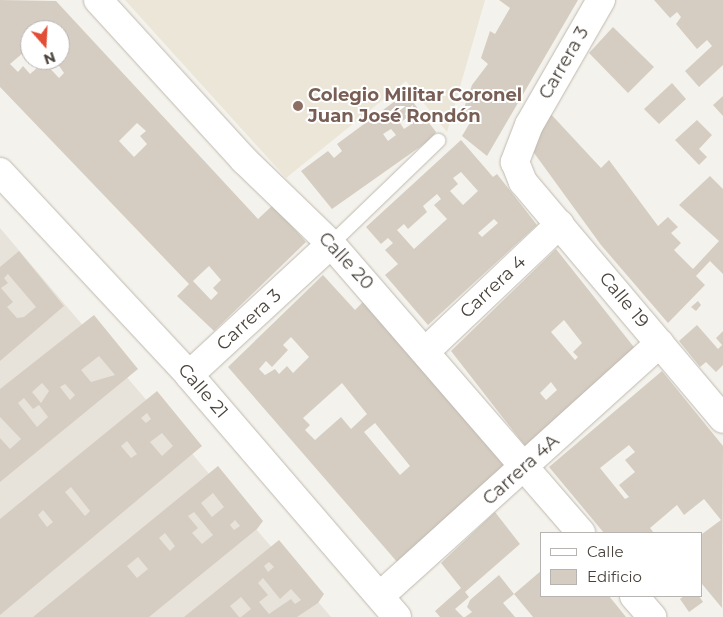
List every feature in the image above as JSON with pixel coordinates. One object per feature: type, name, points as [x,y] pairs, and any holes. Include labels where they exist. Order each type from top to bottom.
[{"type":"street","name":"Calle 20","points":[[98,0],[244,160],[331,244],[427,350],[580,532]]},
{"type":"street","name":"Carrera 3","points":[[523,182],[515,162],[519,147],[601,0]]},
{"type":"street","name":"Calle 21","points":[[0,172],[189,375],[391,611]]},
{"type":"street","name":"Calle 19","points":[[523,182],[723,419]]},
{"type":"street","name":"Carrera 4","points":[[427,350],[560,224]]},
{"type":"street","name":"Carrera 3","points":[[189,375],[331,244]]},
{"type":"street","name":"Carrera 4A","points":[[391,611],[525,467],[660,343]]},
{"type":"street","points":[[635,597],[652,617]]},
{"type":"lane","points":[[331,244],[438,141]]},
{"type":"shaded area","name":"Colegio Militar Coronel Juan José Rondón","points":[[125,0],[485,0],[447,132],[406,81],[286,178]]},
{"type":"shaded area","points":[[0,228],[331,617],[0,617]]},
{"type":"building","points":[[0,0],[56,1],[258,219],[273,205],[306,242],[214,331],[177,296],[189,284],[0,87]],"holes":[[[137,123],[146,131],[140,136],[147,144],[134,157],[119,141]],[[209,266],[221,280],[213,288],[218,293],[211,300],[193,281]]]},
{"type":"building","points":[[499,0],[578,0],[487,156],[462,136],[471,121],[462,114],[472,85],[488,64],[481,58],[490,31],[495,34],[510,8]]},
{"type":"building","points":[[654,0],[723,0],[723,65],[699,87],[685,71],[712,46],[707,40],[697,49],[676,24],[681,17],[677,12],[670,18]]},
{"type":"building","points":[[613,27],[654,67],[628,93],[589,53]]},
{"type":"building","points":[[672,83],[686,99],[659,124],[644,109]]},
{"type":"building","points":[[406,93],[436,132],[434,137],[332,209],[301,171],[328,151],[334,158],[342,151],[337,144]],"holes":[[[408,117],[413,123],[404,129],[400,123]],[[391,129],[396,135],[388,141],[383,134]]]},
{"type":"building","points":[[723,96],[723,116],[713,105]]},
{"type":"building","points":[[548,111],[601,168],[609,160],[658,226],[668,217],[678,227],[671,233],[681,243],[674,250],[693,269],[719,241],[679,205],[710,176],[723,189],[723,274],[710,261],[696,276],[705,285],[668,323],[601,245],[529,146]]},
{"type":"building","points":[[697,120],[712,135],[699,149],[707,157],[699,165],[675,140]]},
{"type":"building","points":[[461,140],[493,177],[497,174],[537,225],[428,325],[385,275],[398,264],[385,250],[393,243],[388,238],[381,244],[366,227]],"holes":[[[461,172],[478,191],[463,205],[450,191],[458,184],[453,178]],[[437,194],[441,199],[434,205],[447,219],[414,249],[397,230],[404,224],[408,229],[427,212],[423,206]],[[494,219],[498,223],[482,237],[478,233]]]},
{"type":"building","points":[[556,249],[637,351],[529,451],[451,351]],"holes":[[[564,320],[582,343],[573,352],[578,357],[575,360],[551,332]],[[551,382],[557,390],[546,400],[540,393]]]},
{"type":"building","points":[[19,251],[64,306],[0,361],[0,267]],"holes":[[[8,274],[36,307],[24,317],[17,318],[7,307],[13,302],[1,288],[8,283],[4,278]]]},
{"type":"building","points":[[323,275],[355,310],[363,302],[510,468],[398,563],[228,367]],"holes":[[[291,337],[309,357],[293,373],[287,366],[279,374],[275,369],[265,375],[259,369],[266,361],[272,367],[288,350],[283,345]],[[342,383],[367,414],[351,429],[341,417],[315,440],[305,430],[310,425],[303,418]],[[375,423],[410,466],[400,475],[364,432]]]},
{"type":"building","points":[[698,301],[701,305],[696,311],[691,307]]},
{"type":"building","points":[[94,315],[138,369],[0,482],[0,438],[10,449],[21,439],[0,417],[0,389]],"holes":[[[99,356],[115,375],[91,382],[81,370]],[[42,383],[49,391],[41,403],[32,392]],[[65,384],[75,395],[70,400],[60,387]],[[24,398],[33,409],[39,405],[48,417],[37,427],[18,403]]]},
{"type":"building","points":[[697,325],[718,349],[722,345],[716,338],[723,331],[723,365],[716,372],[706,362],[700,367],[679,341]]},
{"type":"building","points":[[662,371],[723,446],[722,608],[703,585],[703,533],[721,520],[704,499],[684,515],[677,505],[650,528],[653,532],[603,532],[549,467]],"holes":[[[629,445],[635,452],[625,460],[635,472],[619,485],[629,497],[625,499],[600,468]]]},
{"type":"building","points":[[157,391],[202,446],[0,615],[0,519]],"holes":[[[147,413],[151,419],[146,423],[141,418]],[[162,433],[173,446],[162,456],[150,442]],[[127,441],[137,454],[131,458],[121,446]],[[71,487],[90,511],[85,516],[65,492]],[[43,510],[53,522],[47,527],[38,515]]]},
{"type":"building","points":[[218,466],[263,521],[257,529],[149,617],[33,617]],"holes":[[[213,493],[224,507],[212,517],[201,503]],[[194,512],[213,535],[202,544],[192,533],[198,528],[188,516]],[[235,520],[240,526],[234,530],[230,525]],[[165,533],[175,546],[170,551],[159,538]],[[138,557],[148,569],[137,578],[127,566]]]},
{"type":"building","points":[[495,512],[520,544],[465,592],[469,597],[455,609],[463,617],[440,617],[435,611],[461,588],[441,563]]},
{"type":"building","points":[[279,540],[324,594],[318,603],[297,617],[241,617],[251,609],[241,597],[230,606],[239,617],[184,617]],"holes":[[[269,562],[274,567],[268,572],[264,566]],[[263,578],[280,599],[291,589],[301,600],[295,604],[291,599],[269,614],[259,602],[268,595],[258,583]]]},
{"type":"building","points":[[540,572],[540,597],[610,597],[626,617],[533,617],[514,594]]},
{"type":"building","points":[[499,575],[514,594],[503,603],[515,617],[465,617],[472,612],[467,607],[470,600]]},
{"type":"building","points":[[683,597],[700,597],[703,602],[689,612],[680,599]]},
{"type":"place","name":"Colegio Militar Coronel Juan José Rondón","points":[[298,106]]}]
